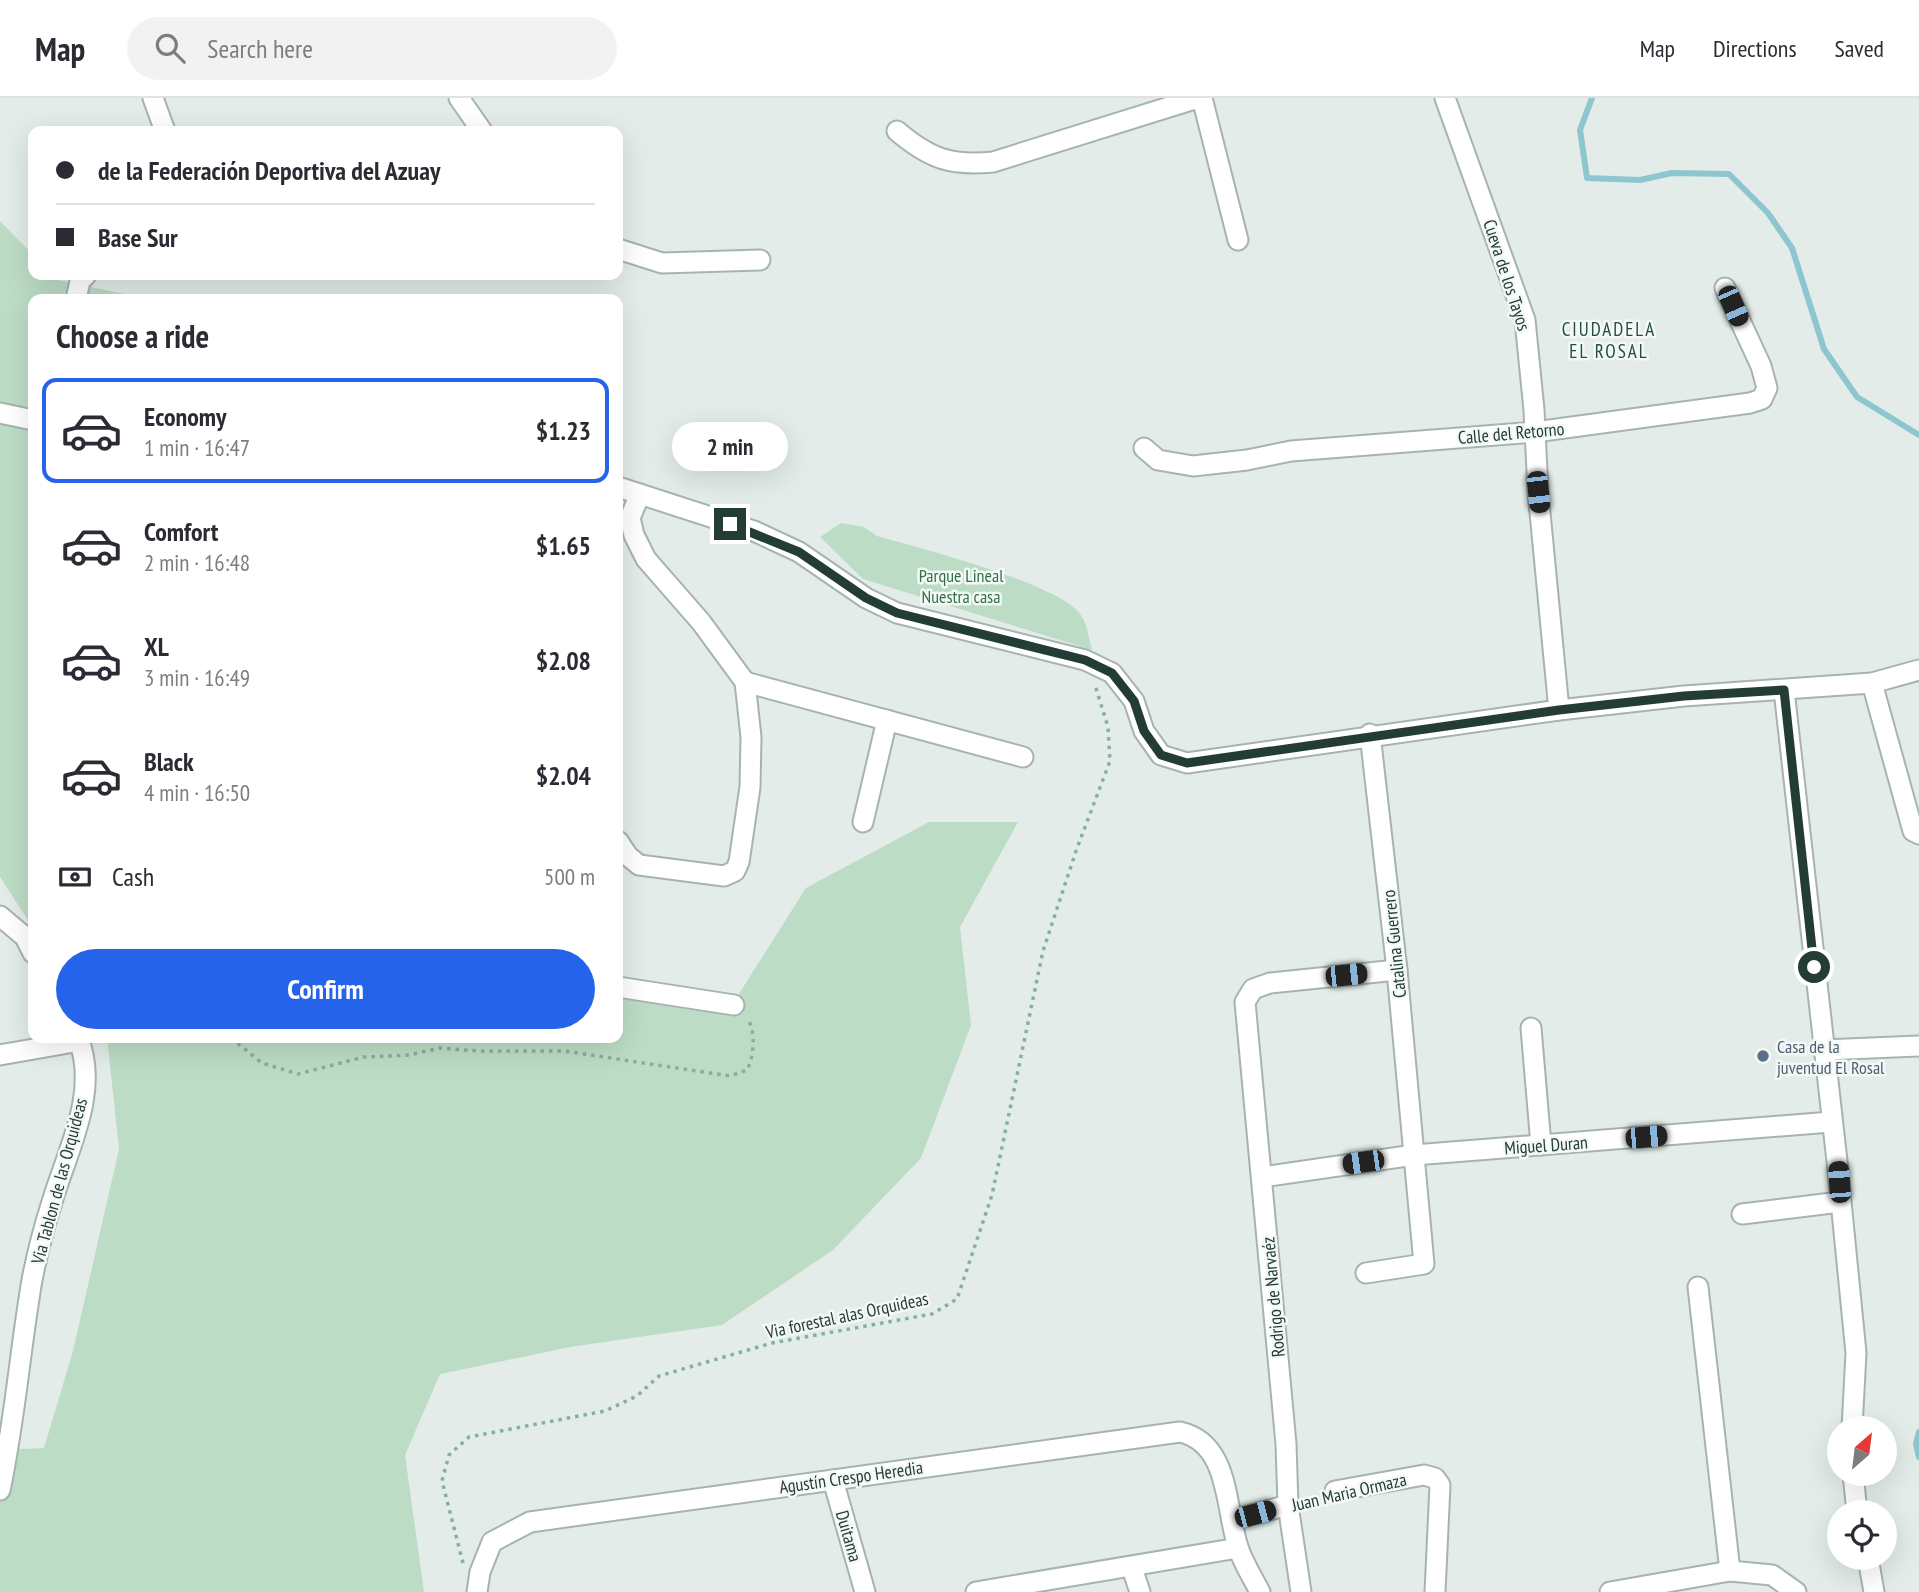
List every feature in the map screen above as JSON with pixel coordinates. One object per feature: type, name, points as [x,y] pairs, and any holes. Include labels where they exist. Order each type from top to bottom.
[{"type":"street","points":[[153,98],[163,126]]},
{"type":"street","points":[[459,98],[479,126]]},
{"type":"street","points":[[897,131],[917,147],[960,165],[993,162],[1200,98],[1238,240]]},
{"type":"street","name":"Cueva de los Tayos","points":[[1445,98],[1525,320],[1559,710]]},
{"type":"street","points":[[623,251],[662,263],[760,260]]},
{"type":"street","name":"Calle del Retorno","points":[[1144,448],[1158,460],[1193,466],[1248,460],[1291,451],[1535,432],[1762,399],[1767,388],[1761,366],[1725,288]]},
{"type":"street","points":[[0,413],[28,419]]},
{"type":"street","points":[[623,489],[765,536],[799,552],[866,598],[897,613],[1085,660],[1112,673],[1134,701],[1144,731],[1161,755],[1187,763],[1370,734],[1559,710],[1684,696],[1872,683],[1919,670]]},
{"type":"street","points":[[623,848],[639,865],[724,876],[734,871],[743,843],[750,788],[751,737],[745,682],[701,622],[646,559],[634,535],[630,518],[640,495]]},
{"type":"street","points":[[745,682],[1023,757]]},
{"type":"street","points":[[1872,683],[1916,833]]},
{"type":"street","points":[[1784,690],[1856,1353],[1853,1416]]},
{"type":"street","points":[[863,822],[887,720]]},
{"type":"street","name":"Catalina Guerrero","points":[[1366,1273],[1424,1264],[1397,970],[1370,734]]},
{"type":"street","points":[[0,916],[25,937],[28,943]]},
{"type":"street","name":"Rodrigo de Narvaéz","points":[[1301,1592],[1288,1505],[1286,1444],[1245,1002],[1253,989],[1270,983],[1397,970]]},
{"type":"street","points":[[623,988],[734,1005]]},
{"type":"street","points":[[1531,1028],[1541,1145]]},
{"type":"street","points":[[0,1055],[63,1043]]},
{"type":"street","name":"Via Tablon de las Orquideas","points":[[0,1490],[14,1422],[32,1279],[52,1203],[81,1115],[86,1081],[80,1043]]},
{"type":"street","points":[[1823,1050],[1919,1046]]},
{"type":"street","name":"Miguel Duran","points":[[1262,1177],[1414,1155],[1831,1122]]},
{"type":"street","points":[[1742,1214],[1840,1202]]},
{"type":"street","points":[[1698,1287],[1730,1571]]},
{"type":"street","name":"Agustín Crespo Heredia","points":[[477,1592],[480,1573],[492,1542],[530,1522],[1180,1432],[1198,1436],[1210,1449],[1222,1477],[1232,1520]]},
{"type":"street","name":"Juan Maria Ormaza","points":[[1335,1491],[1424,1475],[1435,1478],[1440,1485],[1435,1592]]},
{"type":"street","name":"Duitama","points":[[833,1479],[865,1592]]},
{"type":"street","name":"Juan Maria Ormaza","points":[[1232,1520],[1288,1505]]},
{"type":"street","points":[[1232,1520],[1238,1548],[1260,1592]]},
{"type":"street","points":[[976,1592],[999,1591],[1238,1548]]},
{"type":"street","points":[[1132,1568],[1140,1592]]},
{"type":"street","points":[[1870,1570],[1874,1592]]},
{"type":"street","points":[[1610,1592],[1730,1571],[1772,1575],[1796,1592]]},
{"type":"path","name":"Via forestal alas Orquideas","points":[[464,1567],[442,1481],[449,1455],[469,1437],[605,1410],[637,1396],[659,1376],[772,1343],[932,1314],[957,1299],[992,1195],[1043,951],[1076,851],[1110,761],[1108,727],[1085,660]]},
{"type":"path","points":[[237,1043],[262,1063],[299,1074],[364,1058],[409,1055],[440,1048],[564,1051],[730,1076],[747,1070],[752,1061],[751,1026],[744,1012],[734,1005]]},
{"type":"green space","points":[[0,221],[28,250],[28,280],[58,280],[124,294],[28,294],[28,920],[0,877]]},
{"type":"green space","name":"Parque Lineal Nuestra casa","points":[[841,523],[864,527],[877,536],[986,568],[1044,590],[1066,602],[1080,614],[1092,650],[863,579],[820,537]]},
{"type":"green space","points":[[929,822],[1018,822],[960,927],[971,1025],[921,1158],[833,1250],[722,1325],[570,1347],[440,1374],[405,1455],[424,1592],[0,1592],[0,1450],[44,1448],[73,1351],[119,1149],[108,1043],[623,1043],[623,992],[730,1008],[806,888]]},
{"type":"waterway","points":[[1592,98],[1580,130],[1587,178],[1640,180],[1672,173],[1729,174],[1768,213],[1792,248],[1824,349],[1857,397],[1919,435]]},
{"type":"waterway","points":[[1919,1432],[1916,1444],[1919,1457]]},
{"type":"place","name":"Casa de la juventud El Rosal","points":[[1763,1056]]},
{"type":"district","name":"CIUDADELA EL ROSAL","points":[[1609,340]]},
{"type":"route","points":[[730,524],[754,531],[799,552],[866,598],[897,613],[929,624],[1007,639],[1085,660],[1112,673],[1134,701],[1144,731],[1161,755],[1187,763],[1370,734],[1559,710],[1684,696],[1784,690],[1814,967]]}]
